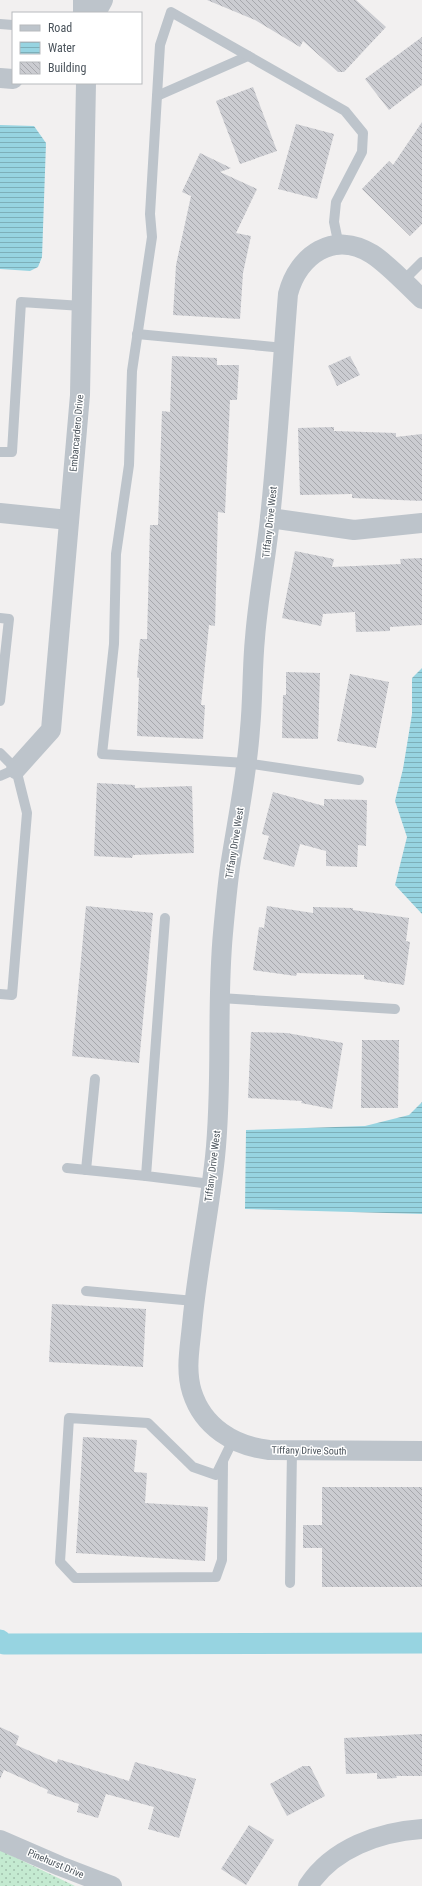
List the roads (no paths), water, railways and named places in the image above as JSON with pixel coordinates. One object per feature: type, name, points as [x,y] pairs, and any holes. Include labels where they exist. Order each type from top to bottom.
[{"type":"street","points":[[83,0],[83,12]]},
{"type":"street","points":[[97,12],[103,0]]},
{"type":"street","points":[[0,78],[12,79]]},
{"type":"street","name":"Embarcardero Drive","points":[[8,773],[51,730],[80,395],[82,306],[80,84]]},
{"type":"street","points":[[339,246],[360,248],[372,254],[422,299]]},
{"type":"street","name":"Tiffany Drive West","points":[[205,1418],[197,1406],[189,1378],[194,1301],[215,1158],[220,1089],[220,998],[223,938],[229,869],[250,730],[254,639],[270,518],[288,294],[291,280],[298,268],[308,257],[319,250],[339,246]]},
{"type":"street","points":[[0,514],[69,520]]},
{"type":"street","points":[[270,518],[354,530],[422,523]]},
{"type":"street","name":"Tiffany Drive South","points":[[205,1418],[215,1429],[233,1440],[254,1448],[292,1450],[422,1451]]},
{"type":"street","points":[[308,1886],[322,1870],[334,1860],[361,1843],[392,1832],[422,1829]]},
{"type":"street","name":"Pinehurst Drive","points":[[0,1840],[60,1866],[112,1886]]},
{"type":"lane","points":[[339,246],[334,222],[336,202],[362,152],[363,133],[345,111],[171,12],[160,45],[150,214],[152,237],[132,371],[130,465],[116,554],[114,644],[102,754],[246,764],[359,780]]},
{"type":"lane","points":[[0,24],[12,26]]},
{"type":"lane","points":[[157,96],[248,56]]},
{"type":"lane","points":[[403,281],[422,262]]},
{"type":"lane","points":[[0,452],[12,452],[21,302],[82,306]]},
{"type":"lane","points":[[137,334],[284,348]]},
{"type":"lane","points":[[0,618],[9,619],[0,701]]},
{"type":"lane","points":[[0,753],[27,813],[12,995],[0,994]]},
{"type":"lane","points":[[146,1176],[164,918]]},
{"type":"lane","points":[[220,998],[395,1009]]},
{"type":"lane","points":[[86,1170],[95,1079]]},
{"type":"lane","points":[[67,1168],[211,1184]]},
{"type":"lane","points":[[86,1291],[194,1301]]},
{"type":"lane","points":[[223,1462],[222,1560],[216,1577],[75,1578],[60,1562],[69,1418],[148,1423],[193,1467],[216,1475],[233,1440]]},
{"type":"lane","points":[[290,1583],[292,1450]]},
{"type":"water","points":[[0,125],[34,126],[46,143],[42,257],[38,267],[30,271],[0,269]]},
{"type":"water","points":[[422,668],[422,914],[395,885],[407,837],[395,801],[403,769],[412,714],[412,678]]},
{"type":"water","points":[[422,1102],[422,1214],[245,1209],[246,1130],[365,1126],[409,1115]]},
{"type":"waterway","points":[[0,1640],[4,1644],[422,1643]]}]
